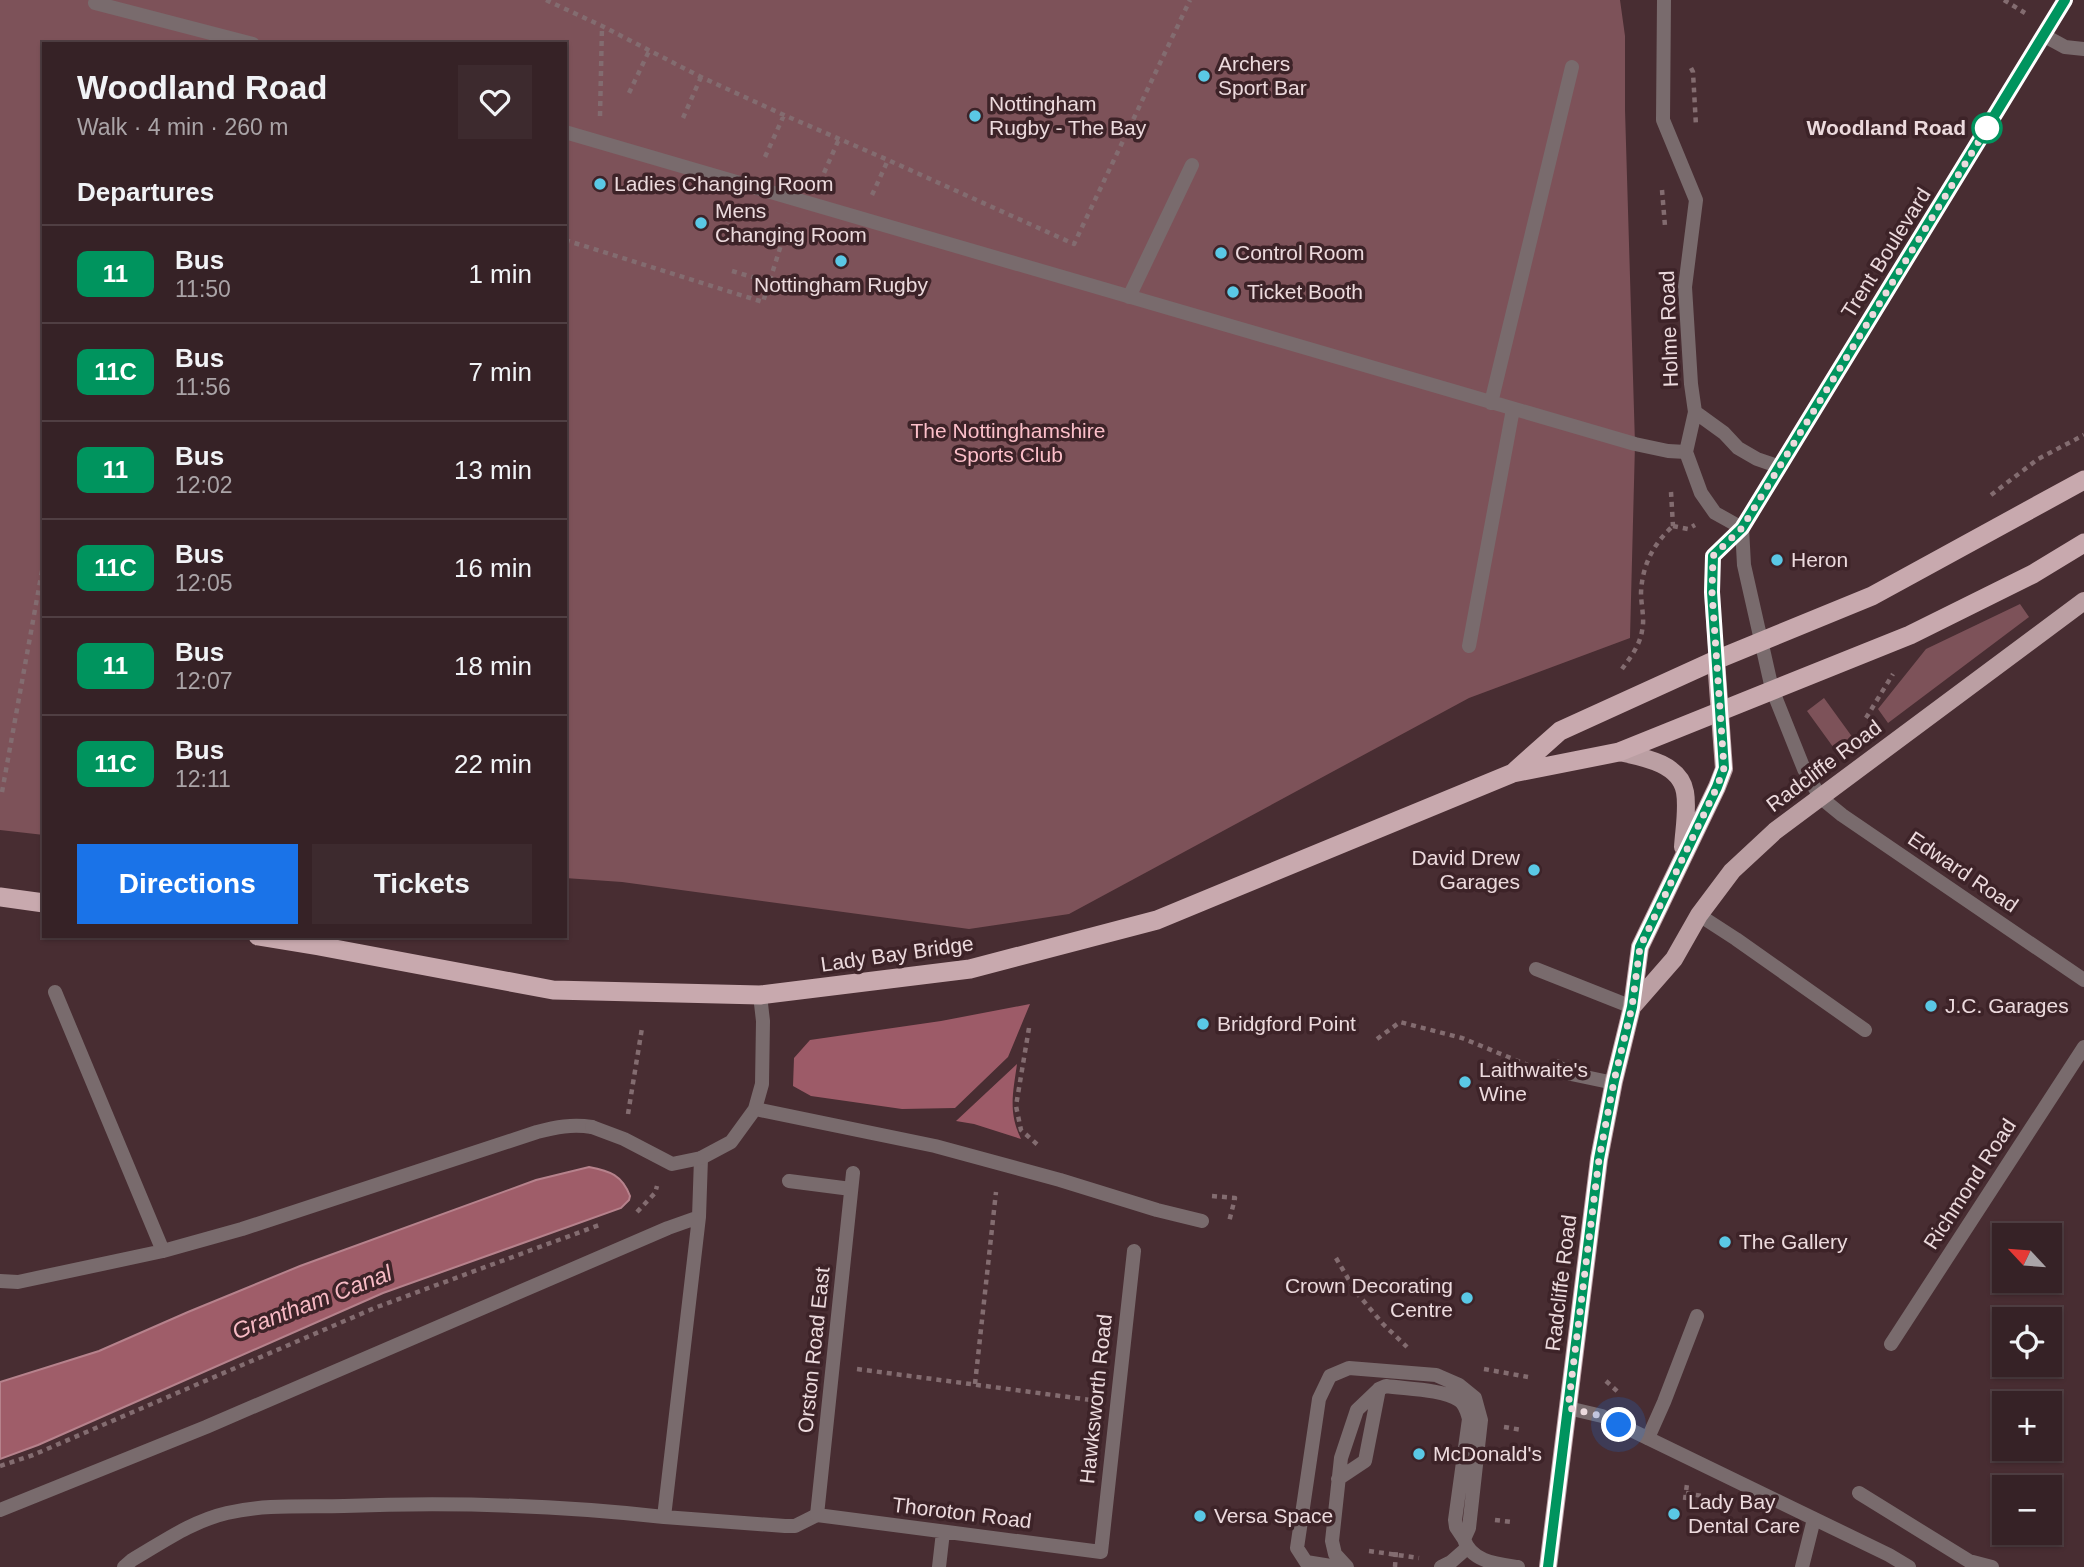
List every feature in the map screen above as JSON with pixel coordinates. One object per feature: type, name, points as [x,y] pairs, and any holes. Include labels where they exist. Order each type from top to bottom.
[{"type":"highway","points":[[1762,642],[1872,596],[2084,480]]},
{"type":"highway","points":[[1772,689],[1910,635],[2033,574],[2084,543]]},
{"type":"highway","name":"Lady Bay Bridge","points":[[1513,773],[1560,731],[1762,642]]},
{"type":"highway","name":"Lady Bay Bridge","points":[[270,938],[553,990],[760,995],[970,969],[1157,920],[1513,773],[1619,752],[1772,689]]},
{"type":"highway","points":[[0,897],[42,903]]},
{"type":"main road","name":"Radcliffe Road","points":[[1632,1007],[1674,959],[1699,915],[1732,871],[1775,831],[2084,601]]},
{"type":"main road","name":"Radcliffe Road","points":[[1548,1567],[1599,1159],[1632,1007],[1640,947],[1724,768],[1716,660]]},
{"type":"main road","name":"Radcliffe Road","points":[[1619,752],[1653,760],[1672,772],[1684,786],[1686,796],[1683,858]]},
{"type":"street","name":"Holme Road","points":[[1664,0],[1663,120],[1696,200],[1685,287],[1695,412],[1686,452]]},
{"type":"street","name":"Trent Boulevard","points":[[1716,660],[1713,556],[1742,528],[2065,0]]},
{"type":"street","points":[[95,4],[245,42]]},
{"type":"street","points":[[2043,35],[2065,47],[2084,49]]},
{"type":"street","points":[[1492,402],[1572,67]]},
{"type":"street","points":[[567,133],[1635,444],[1686,452],[1701,492],[1715,513],[1742,528],[1744,565],[1772,689],[1804,769],[1820,797]]},
{"type":"street","points":[[1129,297],[1192,165]]},
{"type":"street","points":[[1469,646],[1513,409]]},
{"type":"street","name":"Holme Road","points":[[1695,412],[1724,433],[1738,448],[1757,459],[1780,467]]},
{"type":"street","name":"Edward Road","points":[[1820,797],[1842,815],[2084,979]]},
{"type":"street","points":[[1699,915],[1864,1030]]},
{"type":"street","points":[[1536,969],[1632,1007]]},
{"type":"street","points":[[55,992],[163,1251]]},
{"type":"street","points":[[0,1281],[19,1282],[163,1251],[327,1202],[559,1126],[577,1124],[592,1127],[624,1139],[672,1164],[701,1158],[731,1142],[755,1109],[764,1067],[760,995]]},
{"type":"street","name":"Richmond Road","points":[[1891,1344],[2084,1047]]},
{"type":"street","points":[[1556,1066],[1571,1074],[1614,1083]]},
{"type":"street","points":[[755,1109],[935,1146],[1202,1221]]},
{"type":"street","points":[[664,1517],[699,1217],[701,1158]]},
{"type":"street","name":"Orston Road East","points":[[817,1515],[853,1173]]},
{"type":"street","points":[[789,1181],[851,1189]]},
{"type":"street","points":[[0,1510],[206,1427],[699,1217]]},
{"type":"street","name":"Hawksworth Road","points":[[1101,1552],[1134,1251]]},
{"type":"street","points":[[1647,1438],[1697,1316]]},
{"type":"street","points":[[1337,1567],[1306,1562],[1297,1548],[1319,1399],[1330,1376],[1349,1368],[1436,1375],[1459,1385],[1475,1398],[1481,1420],[1469,1528],[1465,1544],[1451,1562],[1441,1567]]},
{"type":"street","points":[[1347,1567],[1335,1554],[1332,1541],[1341,1458],[1357,1410],[1379,1389],[1386,1386],[1444,1394],[1459,1400],[1466,1407],[1469,1419],[1456,1527],[1465,1544],[1493,1564],[1518,1567]]},
{"type":"street","points":[[1338,1479],[1365,1461],[1379,1389]]},
{"type":"street","points":[[1568,1408],[1602,1416],[1909,1567]]},
{"type":"street","points":[[1859,1493],[1969,1561],[1992,1567]]},
{"type":"street","points":[[124,1567],[194,1524],[228,1513],[278,1507],[418,1503],[515,1505],[785,1526],[795,1526],[817,1515]]},
{"type":"street","name":"Thoroton Road","points":[[817,1515],[1101,1552]]},
{"type":"street","points":[[1802,1567],[1814,1519]]},
{"type":"street","points":[[939,1567],[943,1532]]},
{"type":"path","points":[[546,0],[701,77],[1073,244],[1190,0]]},
{"type":"path","points":[[2004,0],[2025,13]]},
{"type":"path","points":[[597,141],[600,117],[601,26]]},
{"type":"path","points":[[629,93],[649,51]]},
{"type":"path","points":[[683,118],[701,77]]},
{"type":"path","points":[[765,158],[784,115]]},
{"type":"path","points":[[820,183],[839,139]]},
{"type":"path","points":[[862,218],[888,160]]},
{"type":"path","points":[[567,241],[763,302],[795,199]]},
{"type":"path","points":[[732,271],[769,282]]},
{"type":"path","points":[[1616,707],[1613,694],[1621,671],[1634,651],[1642,631],[1641,592],[1644,569],[1651,551],[1673,526]]},
{"type":"path","points":[[2,792],[42,571]]},
{"type":"path","points":[[1866,718],[1894,673]]},
{"type":"path","points":[[1377,1039],[1400,1022],[1462,1038],[1534,1068]]},
{"type":"path","points":[[624,1139],[642,1028]]},
{"type":"path","points":[[1029,1028],[1016,1106],[1021,1130],[1046,1152]]},
{"type":"path","points":[[636,1212],[657,1185]]},
{"type":"path","points":[[975,1384],[996,1192]]},
{"type":"path","points":[[0,1466],[33,1455],[377,1307],[610,1222]]},
{"type":"path","points":[[1336,1258],[1356,1292],[1383,1324],[1410,1349]]},
{"type":"path","points":[[834,1363],[858,1369],[1092,1400]]},
{"type":"path","points":[[1473,1367],[1528,1377]]},
{"type":"path","points":[[1395,1567],[1396,1550]]},
{"type":"green space","name":"The Nottinghamshire Sports Club","points":[[0,0],[1620,0],[1625,36],[1635,444],[1630,638],[1469,698],[1069,914],[969,929],[622,882],[567,878],[567,42],[42,42],[42,835],[0,830]]},
{"type":"green space","points":[[2020,604],[2029,617],[1888,723],[1878,709],[1926,649]]},
{"type":"green space","points":[[1824,698],[1853,738],[1836,751],[1807,711]]},
{"type":"shaded area","points":[[1030,1004],[1008,1057],[955,1108],[902,1109],[811,1096],[793,1086],[794,1058],[810,1040],[941,1021]]},
{"type":"shaded area","points":[[1017,1064],[1013,1111],[1021,1139],[956,1121]]},
{"type":"water","name":"Grantham Canal","points":[[589,1167],[609,1172],[623,1183],[630,1196],[621,1208],[383,1293],[38,1445],[0,1459],[0,1382],[99,1351],[300,1266],[536,1180]]},
{"type":"bus line","name":"11","points":[[1548,1567],[1599,1159],[1632,1007],[1640,947],[1724,768],[1712,592],[1713,556],[1742,528],[2065,0]]},
{"type":"place","name":"Archers Sport Bar","points":[[1204,76]]},
{"type":"place","name":"Nottingham Rugby - The Bay","points":[[975,116]]},
{"type":"place","name":"Woodland Road","points":[[1987,128]]},
{"type":"place","name":"Ladies Changing Room","points":[[600,184]]},
{"type":"place","name":"Mens Changing Room","points":[[701,223]]},
{"type":"place","name":"Control Room","points":[[1221,253]]},
{"type":"place","name":"Nottingham Rugby","points":[[841,261]]},
{"type":"place","name":"Ticket Booth","points":[[1233,292]]},
{"type":"place","name":"Heron","points":[[1777,560]]},
{"type":"place","name":"David Drew Garages","points":[[1534,870]]},
{"type":"place","name":"J.C. Garages","points":[[1931,1006]]},
{"type":"place","name":"Bridgford Point","points":[[1203,1024]]},
{"type":"place","name":"Laithwaite's Wine","points":[[1465,1082]]},
{"type":"place","name":"The Gallery","points":[[1725,1242]]},
{"type":"place","name":"Crown Decorating Centre","points":[[1467,1298]]},
{"type":"place","name":"McDonald's","points":[[1419,1454]]},
{"type":"place","name":"Lady Bay Dental Care","points":[[1674,1514]]},
{"type":"place","name":"Versa Space","points":[[1200,1516]]},
{"type":"route","points":[[1619,1425],[1602,1416],[1568,1408],[1599,1159],[1632,1007],[1640,947],[1724,768],[1712,592],[1713,556],[1742,528],[1987,128]]}]
